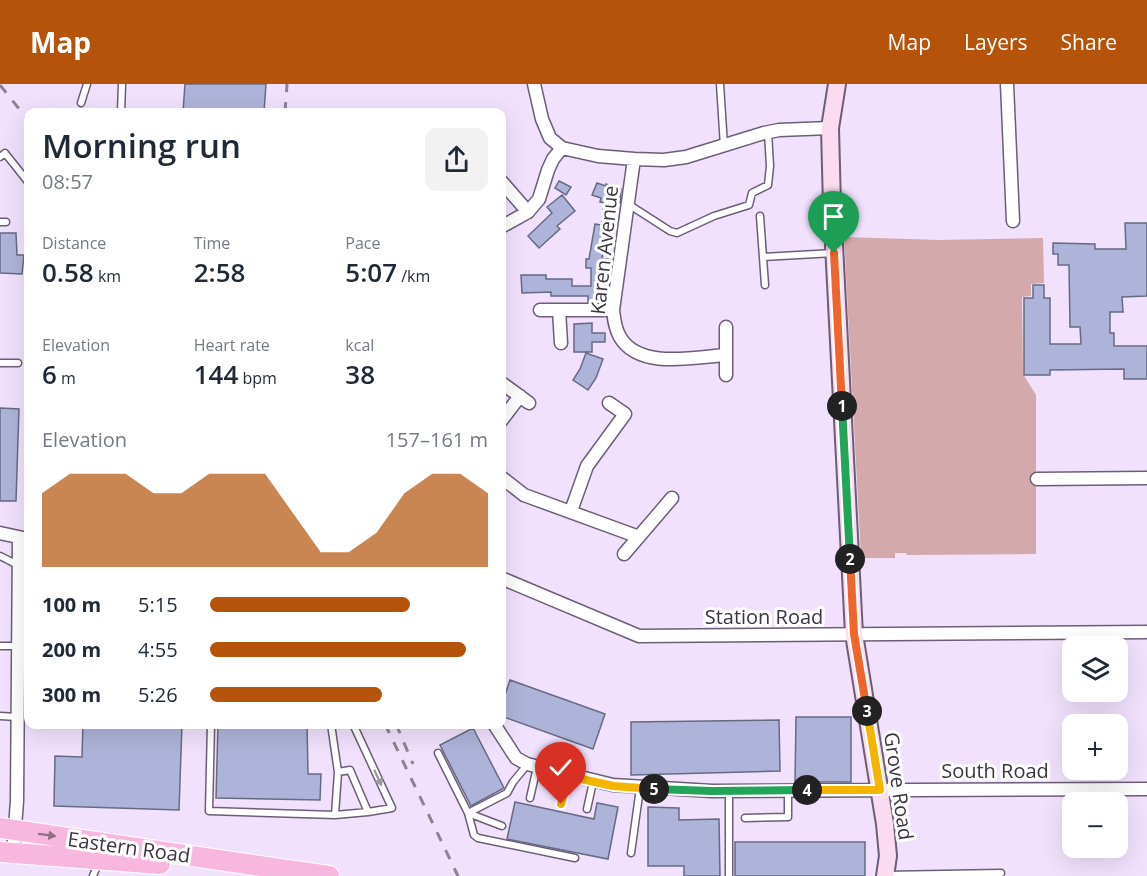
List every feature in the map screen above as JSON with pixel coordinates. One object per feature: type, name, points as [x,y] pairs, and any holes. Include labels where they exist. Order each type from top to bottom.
[{"type":"main road","name":"Eastern Road","points":[[8,830],[329,876]]},
{"type":"main road","name":"Eastern Road","points":[[6,853],[147,862],[249,876]]},
{"type":"street","points":[[534,84],[545,129],[550,138],[562,148],[598,156],[664,159],[686,156],[768,132],[830,128]]},
{"type":"street","name":"Grove Road","points":[[837,84],[830,128],[834,253],[854,634],[880,790],[887,845],[885,876]]},
{"type":"street","points":[[1007,84],[1014,221]]},
{"type":"street","points":[[506,224],[528,212],[539,199],[548,170],[562,148]]},
{"type":"street","name":"Karen Avenue","points":[[634,159],[613,310],[616,328],[621,339],[632,351],[643,357],[657,359],[726,355]]},
{"type":"street","points":[[506,187],[528,212]]},
{"type":"street","points":[[540,310],[613,310]]},
{"type":"street","points":[[559,310],[561,343]]},
{"type":"street","points":[[726,327],[726,375]]},
{"type":"street","points":[[506,386],[524,400],[506,417]]},
{"type":"street","points":[[571,511],[587,466],[625,414],[609,403]]},
{"type":"street","points":[[1037,479],[1147,478]]},
{"type":"street","points":[[506,481],[524,495],[639,537]]},
{"type":"street","points":[[624,554],[672,498]]},
{"type":"street","points":[[0,533],[24,538],[19,566],[18,646],[23,676],[17,717],[6,853]]},
{"type":"street","name":"Station Road","points":[[506,580],[639,636],[1147,632]]},
{"type":"street","points":[[497,729],[516,758],[532,766]]},
{"type":"street","name":"South Road","points":[[532,766],[593,782],[640,788],[729,791],[1147,789]]},
{"type":"lane","points":[[81,103],[87,84]]},
{"type":"lane","points":[[121,108],[122,84]]},
{"type":"lane","points":[[720,84],[724,146]]},
{"type":"lane","points":[[627,203],[670,231],[677,233],[714,216],[749,205],[752,193],[768,185],[770,166],[768,132]]},
{"type":"lane","points":[[0,157],[5,153],[24,178]]},
{"type":"lane","points":[[760,216],[765,285]]},
{"type":"lane","points":[[763,257],[834,253]]},
{"type":"lane","points":[[0,363],[18,363]]},
{"type":"lane","points":[[0,556],[19,566]]},
{"type":"lane","points":[[0,646],[18,646]]},
{"type":"lane","points":[[0,716],[17,717]]},
{"type":"lane","points":[[211,729],[209,811],[335,815],[392,808],[355,729]]},
{"type":"lane","points":[[332,729],[338,772],[335,815]]},
{"type":"lane","points":[[438,753],[468,813],[474,835],[478,838],[576,858]]},
{"type":"lane","points":[[530,798],[532,766]]},
{"type":"lane","points":[[468,813],[507,793],[513,782],[532,766]]},
{"type":"lane","points":[[338,772],[350,770],[368,812]]},
{"type":"lane","points":[[561,804],[568,776]]},
{"type":"lane","points":[[587,809],[593,782]]},
{"type":"lane","points":[[631,853],[640,788]]},
{"type":"lane","points":[[729,791],[729,876]]},
{"type":"lane","points":[[745,818],[788,817],[788,791]]},
{"type":"lane","points":[[468,813],[502,826]]},
{"type":"lane","points":[[78,840],[97,859]]},
{"type":"lane","points":[[885,876],[1001,873]]},
{"type":"shaded area","points":[[844,237],[940,240],[1043,238],[1044,283],[1031,284],[1031,296],[1022,297],[1023,374],[1036,395],[1036,554],[907,555],[906,553],[895,553],[895,558],[861,558]]},
{"type":"building","points":[[185,84],[266,84],[264,108],[183,108]]},
{"type":"building","points":[[559,181],[571,187],[566,195],[555,188]]},
{"type":"building","points":[[597,183],[621,189],[620,203],[614,201],[611,223],[602,222],[604,203],[600,202],[601,198],[592,195]]},
{"type":"building","points":[[562,195],[575,211],[557,226],[560,229],[539,248],[528,236],[552,213],[547,207]]},
{"type":"building","points":[[1125,223],[1147,223],[1147,296],[1122,297],[1123,312],[1110,312],[1110,333],[1114,333],[1114,346],[1147,346],[1147,379],[1124,379],[1124,369],[1050,370],[1050,375],[1024,375],[1024,298],[1033,298],[1033,285],[1044,285],[1044,298],[1050,298],[1050,344],[1081,344],[1080,327],[1070,327],[1069,265],[1058,265],[1058,254],[1053,254],[1053,243],[1095,244],[1095,249],[1126,249]]},
{"type":"building","points":[[595,224],[608,226],[602,259],[608,259],[605,302],[588,302],[588,296],[551,296],[551,292],[522,293],[521,275],[546,275],[546,279],[572,279],[572,286],[591,286],[591,268],[586,268],[586,259],[589,259]]},
{"type":"building","points":[[0,233],[16,233],[17,255],[24,255],[22,274],[0,273]]},
{"type":"building","points":[[592,323],[592,333],[605,333],[605,342],[592,342],[592,352],[574,352],[574,324]]},
{"type":"building","points":[[586,353],[603,359],[596,378],[588,390],[573,380]]},
{"type":"building","points":[[0,408],[19,409],[16,501],[0,501]]},
{"type":"building","points":[[510,680],[605,714],[593,749],[506,718],[506,692]]},
{"type":"building","points":[[796,717],[851,717],[851,782],[795,782]]},
{"type":"building","points":[[779,720],[780,771],[631,775],[631,722]]},
{"type":"building","points":[[83,729],[182,729],[179,810],[54,806],[55,756],[82,757]]},
{"type":"building","points":[[218,729],[307,729],[308,774],[321,774],[320,800],[216,798]]},
{"type":"building","points":[[474,729],[504,788],[471,806],[440,745]]},
{"type":"building","points":[[515,802],[594,819],[597,803],[618,807],[608,859],[507,839]]},
{"type":"building","points":[[648,807],[679,808],[679,820],[719,819],[720,876],[684,876],[684,866],[648,866]]},
{"type":"building","points":[[735,842],[865,842],[865,876],[735,876]]},
{"type":"railway","points":[[285,108],[287,84]]},
{"type":"railway","points":[[0,85],[24,115]]},
{"type":"railway","points":[[387,729],[458,876]]},
{"type":"railway","points":[[398,729],[413,764]]},
{"type":"route","points":[[561,804],[568,776],[613,786],[640,788],[712,791],[880,790],[854,634],[834,253]]}]
